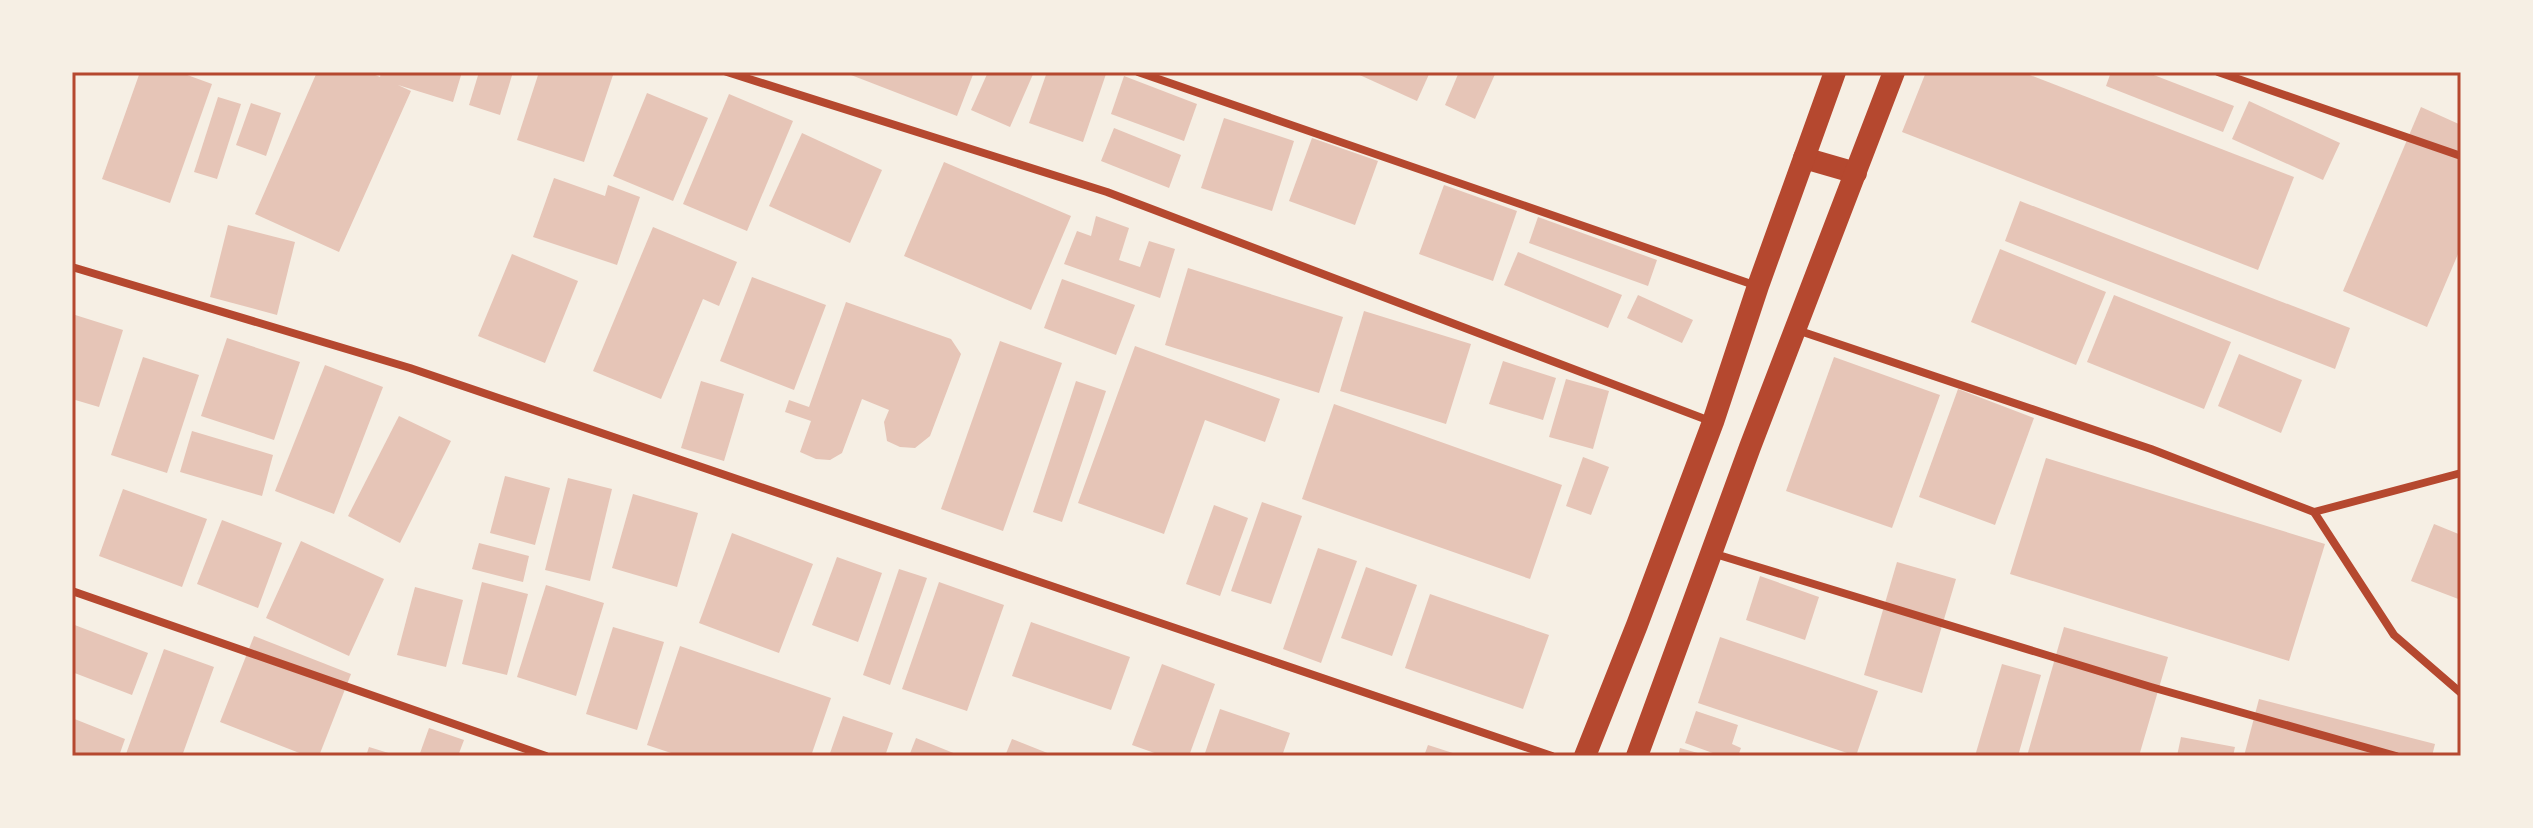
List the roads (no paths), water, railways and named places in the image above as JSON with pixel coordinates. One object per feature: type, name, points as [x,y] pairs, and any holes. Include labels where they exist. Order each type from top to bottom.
[{"type":"highway","points":[[1585,756],[1713,422],[1835,72]]},
{"type":"highway","points":[[1637,756],[1894,72]]},
{"type":"highway","points":[[1804,158],[1856,173]]},
{"type":"street","points":[[727,72],[1107,192],[1713,422]]},
{"type":"street","points":[[1138,72],[1758,286]]},
{"type":"street","points":[[2218,72],[2461,156]]},
{"type":"street","points":[[72,267],[410,368],[1552,756]]},
{"type":"street","points":[[1796,329],[2151,449],[2314,512],[2394,635],[2461,693]]},
{"type":"street","points":[[2314,512],[2461,473]]},
{"type":"street","points":[[1711,553],[2151,687],[2396,756]]},
{"type":"street","points":[[72,591],[546,756]]}]
